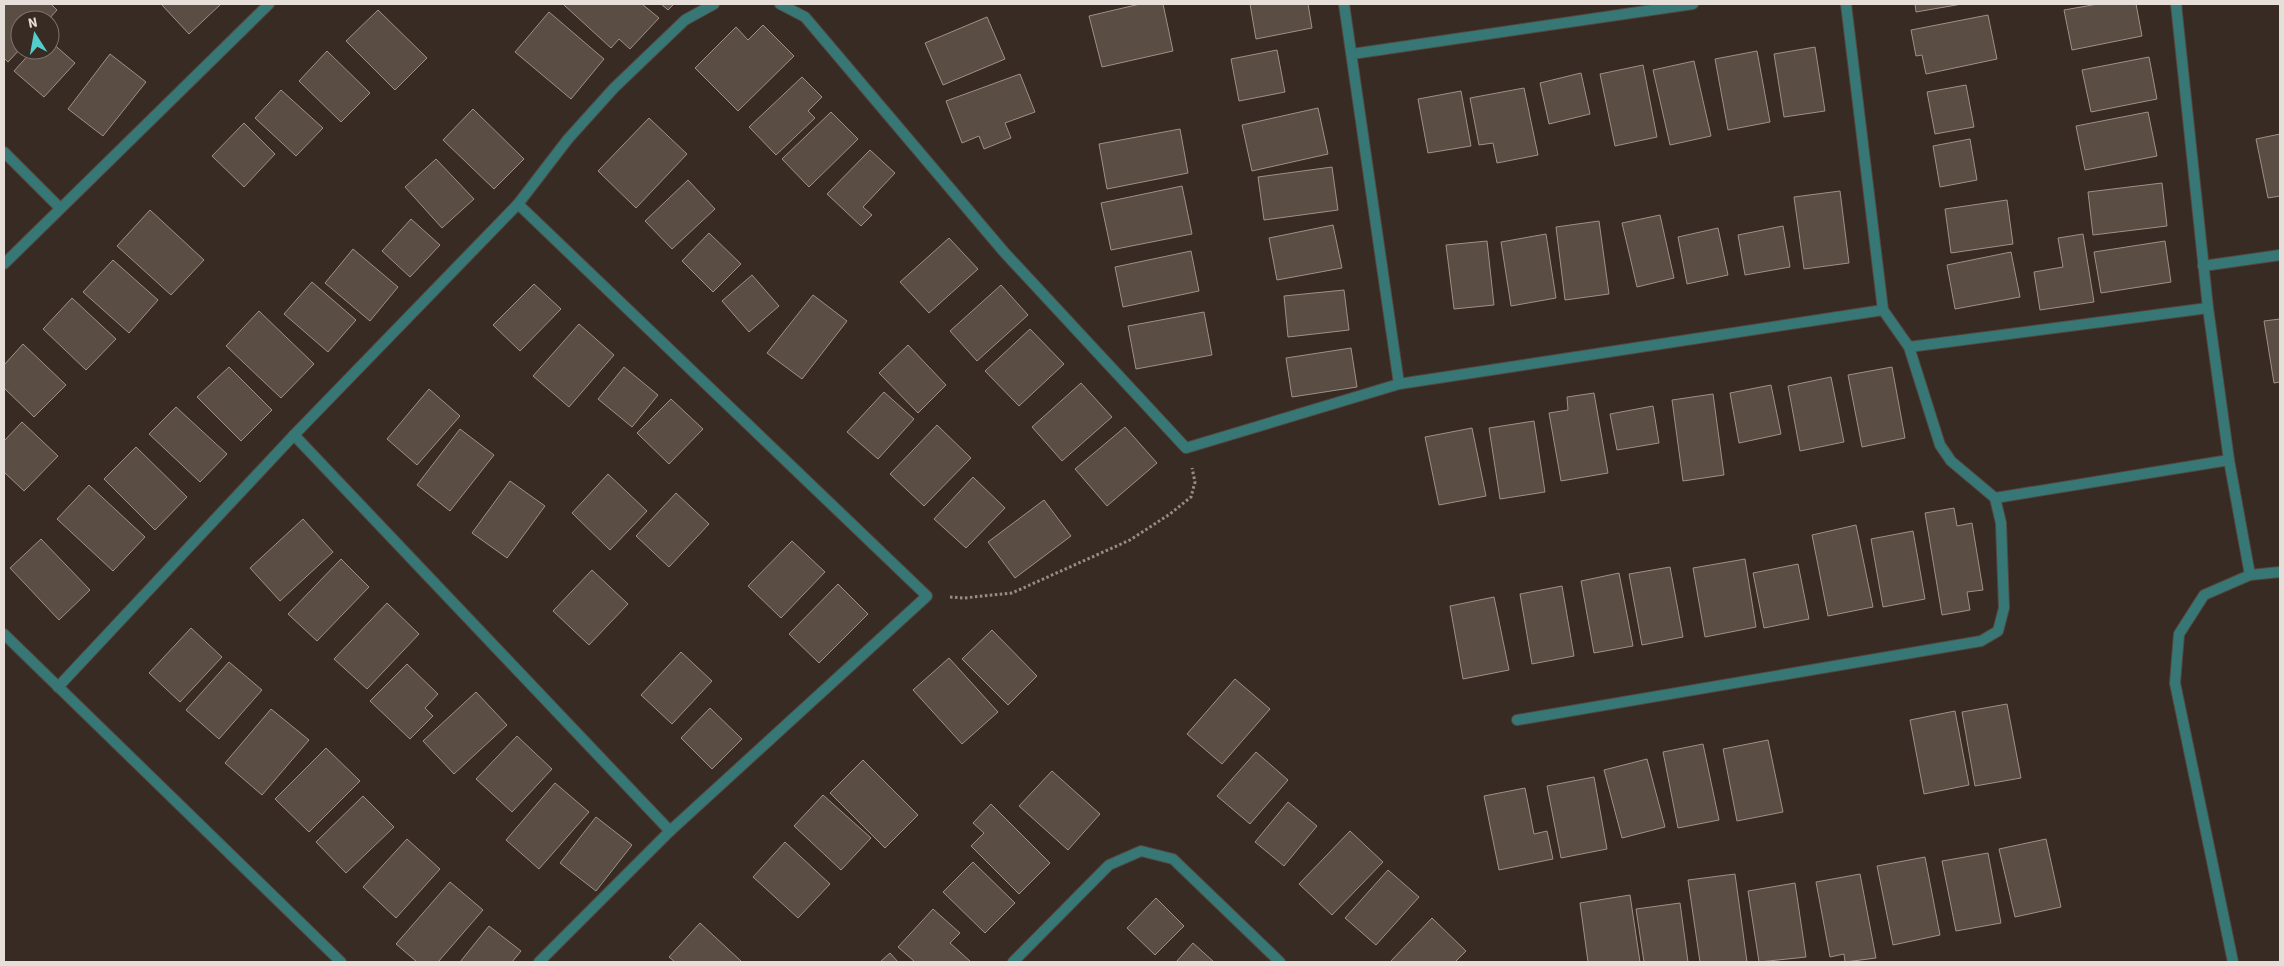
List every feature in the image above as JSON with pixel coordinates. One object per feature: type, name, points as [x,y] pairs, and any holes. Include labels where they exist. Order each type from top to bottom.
[{"type":"street","points":[[4,264],[269,4]]},
{"type":"street","points":[[58,687],[294,436],[518,204],[568,139],[614,88],[685,20],[714,4]]},
{"type":"street","points":[[780,4],[805,17],[1004,252],[1186,448],[1399,384],[1883,310]]},
{"type":"street","points":[[1344,4],[1399,384]]},
{"type":"street","points":[[1352,54],[1692,4]]},
{"type":"street","points":[[1517,720],[1981,642],[1998,631],[2004,608],[2001,524],[1995,498],[1951,461],[1940,445],[1909,347],[1883,310],[1846,4]]},
{"type":"street","points":[[2176,4],[2208,308],[2229,460],[2250,575]]},
{"type":"street","points":[[4,152],[60,208]]},
{"type":"street","points":[[518,204],[927,596],[670,830],[539,962]]},
{"type":"street","points":[[2203,266],[2280,255]]},
{"type":"street","points":[[1909,347],[2208,308]]},
{"type":"street","points":[[294,436],[670,830]]},
{"type":"street","points":[[1995,498],[2229,460]]},
{"type":"street","points":[[2233,962],[2175,683],[2179,634],[2204,595],[2250,575],[2280,572]]},
{"type":"street","points":[[4,634],[341,962]]},
{"type":"street","points":[[1013,962],[1109,865],[1141,851],[1173,860],[1280,962]]},
{"type":"path","points":[[927,596],[964,598],[1012,593],[1130,540],[1170,514],[1191,497],[1195,482],[1186,448]]},
{"type":"building","points":[[4,4],[51,4],[57,10],[10,10],[10,60],[8,62],[4,58]]},
{"type":"building","points":[[161,4],[221,4],[189,34]]},
{"type":"building","points":[[642,4],[659,18],[630,49],[619,39],[611,48],[564,5]]},
{"type":"building","points":[[661,4],[674,4],[668,10]]},
{"type":"building","points":[[1140,4],[1163,4],[1173,51],[1102,67],[1089,16]]},
{"type":"building","points":[[1250,4],[1308,4],[1312,28],[1256,39]]},
{"type":"building","points":[[1915,4],[1962,4],[1916,12]]},
{"type":"building","points":[[2098,4],[2136,4],[2142,36],[2072,50],[2064,10]]},
{"type":"building","points":[[378,10],[427,58],[395,90],[346,41]]},
{"type":"building","points":[[549,12],[604,59],[571,99],[515,52]]},
{"type":"building","points":[[1988,15],[1997,59],[1926,74],[1922,55],[1916,56],[1911,30]]},
{"type":"building","points":[[987,17],[1005,59],[943,85],[925,43]]},
{"type":"building","points":[[763,25],[794,56],[738,111],[695,68],[736,27],[748,40]]},
{"type":"building","points":[[1815,47],[1825,111],[1784,117],[1774,54]]},
{"type":"building","points":[[60,50],[75,63],[44,97],[14,71],[24,60],[60,60]]},
{"type":"building","points":[[1277,50],[1285,92],[1239,101],[1231,59]]},
{"type":"building","points":[[327,51],[370,93],[341,122],[299,81]]},
{"type":"building","points":[[1757,51],[1770,122],[1728,130],[1715,59]]},
{"type":"building","points":[[110,54],[146,82],[103,136],[68,109]]},
{"type":"building","points":[[2149,57],[2157,99],[2091,112],[2082,70]]},
{"type":"building","points":[[1694,61],[1711,136],[1670,145],[1653,70]]},
{"type":"building","points":[[1643,65],[1657,137],[1615,146],[1600,74]]},
{"type":"building","points":[[1581,73],[1590,114],[1549,124],[1540,83]]},
{"type":"building","points":[[1020,74],[1035,112],[1005,123],[1011,138],[984,149],[979,136],[962,143],[946,101]]},
{"type":"building","points":[[802,77],[822,97],[808,111],[815,118],[776,155],[749,127]]},
{"type":"building","points":[[1966,85],[1974,127],[1935,134],[1927,92]]},
{"type":"building","points":[[1524,88],[1538,155],[1497,163],[1493,143],[1479,145],[1470,98]]},
{"type":"building","points":[[281,90],[323,128],[296,156],[255,118]]},
{"type":"building","points":[[1461,91],[1471,146],[1428,153],[1418,99]]},
{"type":"building","points":[[1318,108],[1328,154],[1252,171],[1242,125]]},
{"type":"building","points":[[473,109],[524,159],[494,189],[443,140]]},
{"type":"building","points":[[831,112],[858,139],[809,187],[782,159]]},
{"type":"building","points":[[2148,112],[2157,156],[2085,170],[2076,126]]},
{"type":"building","points":[[649,118],[687,154],[636,208],[598,171]]},
{"type":"building","points":[[244,123],[275,154],[244,187],[212,156]]},
{"type":"building","points":[[1180,129],[1188,173],[1107,189],[1099,144]]},
{"type":"building","points":[[2280,134],[2280,196],[2268,198],[2256,139]]},
{"type":"building","points":[[1970,139],[1977,180],[1940,187],[1933,146]]},
{"type":"building","points":[[870,150],[895,173],[863,207],[872,215],[861,226],[827,194]]},
{"type":"building","points":[[436,159],[474,199],[442,228],[405,187]]},
{"type":"building","points":[[1332,167],[1338,210],[1264,220],[1258,177]]},
{"type":"building","points":[[688,180],[715,209],[672,249],[645,221]]},
{"type":"building","points":[[2162,183],[2167,226],[2093,235],[2088,192]]},
{"type":"building","points":[[1182,186],[1192,234],[1111,250],[1101,203]]},
{"type":"building","points":[[1840,191],[1849,263],[1804,269],[1794,197]]},
{"type":"building","points":[[2007,200],[2013,244],[1951,253],[1945,209]]},
{"type":"building","points":[[150,210],[204,260],[171,295],[117,246]]},
{"type":"building","points":[[1660,215],[1674,278],[1637,287],[1622,223]]},
{"type":"building","points":[[411,219],[440,245],[410,277],[382,251]]},
{"type":"building","points":[[1599,221],[1609,294],[1565,300],[1556,227]]},
{"type":"building","points":[[1333,225],[1342,268],[1277,280],[1269,238]]},
{"type":"building","points":[[1783,226],[1790,267],[1745,275],[1738,235]]},
{"type":"building","points":[[1718,228],[1728,275],[1687,284],[1678,237]]},
{"type":"building","points":[[709,233],[741,264],[713,292],[682,261]]},
{"type":"building","points":[[1546,234],[1556,298],[1511,306],[1501,242]]},
{"type":"building","points":[[2083,234],[2094,302],[2040,310],[2034,272],[2063,267],[2058,238]]},
{"type":"building","points":[[949,238],[978,269],[929,313],[900,282]]},
{"type":"building","points":[[1487,241],[1494,305],[1454,309],[1446,245]]},
{"type":"building","points":[[2165,241],[2171,282],[2101,293],[2094,252]]},
{"type":"building","points":[[353,249],[398,287],[370,321],[325,283]]},
{"type":"building","points":[[1191,251],[1199,291],[1123,307],[1115,267]]},
{"type":"building","points":[[2011,252],[2020,297],[1955,309],[1947,265]]},
{"type":"building","points":[[113,260],[158,300],[129,333],[83,292]]},
{"type":"building","points":[[752,275],[779,306],[749,332],[722,301]]},
{"type":"building","points":[[312,282],[356,320],[328,352],[284,314]]},
{"type":"building","points":[[534,284],[561,309],[520,351],[493,325]]},
{"type":"building","points":[[1001,285],[1028,315],[977,361],[950,331]]},
{"type":"building","points":[[1344,290],[1349,330],[1288,337],[1284,296]]},
{"type":"building","points":[[813,295],[847,321],[802,379],[767,353]]},
{"type":"building","points":[[72,298],[116,339],[86,370],[43,329]]},
{"type":"building","points":[[259,311],[314,364],[281,398],[226,346]]},
{"type":"building","points":[[1204,312],[1212,355],[1136,369],[1128,326]]},
{"type":"building","points":[[2280,319],[2280,382],[2274,383],[2264,321]]},
{"type":"building","points":[[579,324],[614,355],[569,407],[533,376]]},
{"type":"building","points":[[1030,329],[1064,364],[1019,406],[985,371]]},
{"type":"building","points":[[23,344],[66,385],[34,417],[4,388],[4,365]]},
{"type":"building","points":[[908,345],[946,385],[918,413],[879,373]]},
{"type":"building","points":[[1351,348],[1357,387],[1292,397],[1286,358]]},
{"type":"building","points":[[229,367],[272,410],[241,441],[197,397]]},
{"type":"building","points":[[624,367],[658,395],[632,427],[598,399]]},
{"type":"building","points":[[1892,367],[1905,438],[1862,447],[1848,375]]},
{"type":"building","points":[[1831,377],[1844,442],[1800,451],[1788,386]]},
{"type":"building","points":[[1081,383],[1112,417],[1062,461],[1032,427]]},
{"type":"building","points":[[1771,385],[1781,434],[1739,443],[1730,393]]},
{"type":"building","points":[[429,389],[460,416],[417,465],[387,439]]},
{"type":"building","points":[[884,392],[914,419],[878,459],[847,432]]},
{"type":"building","points":[[1594,393],[1608,473],[1561,481],[1549,413],[1568,410],[1567,397]]},
{"type":"building","points":[[1713,394],[1724,475],[1683,481],[1672,400]]},
{"type":"building","points":[[671,399],[703,429],[669,464],[637,433]]},
{"type":"building","points":[[1653,406],[1659,443],[1617,450],[1610,414]]},
{"type":"building","points":[[176,407],[227,454],[200,482],[149,434]]},
{"type":"building","points":[[1534,421],[1545,492],[1500,499],[1489,428]]},
{"type":"building","points":[[22,422],[58,456],[24,491],[4,472],[4,441]]},
{"type":"building","points":[[937,425],[971,458],[924,506],[890,474]]},
{"type":"building","points":[[1125,427],[1157,463],[1107,506],[1075,469]]},
{"type":"building","points":[[1472,428],[1486,496],[1439,505],[1425,437]]},
{"type":"building","points":[[460,429],[494,455],[450,511],[417,485]]},
{"type":"building","points":[[136,447],[187,497],[155,530],[104,479]]},
{"type":"building","points":[[608,474],[647,511],[610,550],[572,513]]},
{"type":"building","points":[[973,477],[1005,508],[966,548],[934,519]]},
{"type":"building","points":[[510,481],[545,506],[507,558],[472,533]]},
{"type":"building","points":[[89,485],[145,537],[113,571],[57,519]]},
{"type":"building","points":[[676,493],[709,524],[669,567],[636,536]]},
{"type":"building","points":[[1044,500],[1071,536],[1015,578],[988,542]]},
{"type":"building","points":[[1954,508],[1957,526],[1972,523],[1983,590],[1967,592],[1970,610],[1942,615],[1925,513]]},
{"type":"building","points":[[303,519],[333,552],[280,601],[250,568]]},
{"type":"building","points":[[1856,525],[1873,607],[1828,616],[1812,535]]},
{"type":"building","points":[[1913,531],[1925,599],[1883,607],[1871,539]]},
{"type":"building","points":[[41,539],[90,590],[59,620],[10,568]]},
{"type":"building","points":[[792,541],[825,572],[781,618],[748,586]]},
{"type":"building","points":[[341,559],[369,587],[317,641],[288,614]]},
{"type":"building","points":[[1745,559],[1756,627],[1705,637],[1693,568]]},
{"type":"building","points":[[1798,564],[1809,619],[1764,628],[1753,573]]},
{"type":"building","points":[[1670,567],[1683,637],[1642,645],[1629,574]]},
{"type":"building","points":[[592,570],[628,604],[589,645],[553,611]]},
{"type":"building","points":[[1619,573],[1633,646],[1594,653],[1581,581]]},
{"type":"building","points":[[838,584],[868,614],[819,663],[789,634]]},
{"type":"building","points":[[1562,586],[1574,656],[1532,664],[1520,594]]},
{"type":"building","points":[[1494,597],[1509,670],[1463,679],[1450,606]]},
{"type":"building","points":[[387,603],[419,634],[367,689],[334,659]]},
{"type":"building","points":[[191,628],[222,657],[180,702],[149,673]]},
{"type":"building","points":[[992,630],[1037,676],[1008,705],[962,659]]},
{"type":"building","points":[[681,652],[712,681],[672,724],[641,695]]},
{"type":"building","points":[[949,658],[998,712],[962,744],[913,690]]},
{"type":"building","points":[[229,662],[262,690],[219,739],[186,710]]},
{"type":"building","points":[[407,664],[438,694],[425,708],[433,716],[410,739],[370,701]]},
{"type":"building","points":[[1235,679],[1270,709],[1222,764],[1187,734]]},
{"type":"building","points":[[476,692],[507,725],[454,774],[423,741]]},
{"type":"building","points":[[2007,704],[2021,778],[1975,786],[1962,712]]},
{"type":"building","points":[[710,708],[742,739],[712,769],[681,738]]},
{"type":"building","points":[[271,709],[309,740],[262,795],[225,763]]},
{"type":"building","points":[[1955,711],[1969,785],[1924,794],[1910,720]]},
{"type":"building","points":[[517,736],[552,769],[512,812],[476,779]]},
{"type":"building","points":[[1768,740],[1783,812],[1737,821],[1723,749]]},
{"type":"building","points":[[1703,744],[1719,820],[1678,828],[1663,752]]},
{"type":"building","points":[[326,748],[360,781],[309,832],[275,799]]},
{"type":"building","points":[[1256,752],[1288,780],[1250,824],[1217,796]]},
{"type":"building","points":[[1647,759],[1665,827],[1622,838],[1604,770]]},
{"type":"building","points":[[863,760],[918,815],[885,848],[830,793]]},
{"type":"building","points":[[1052,771],[1100,814],[1068,850],[1019,806]]},
{"type":"building","points":[[1594,777],[1607,849],[1561,858],[1547,786]]},
{"type":"building","points":[[555,783],[589,812],[539,869],[506,840]]},
{"type":"building","points":[[1525,788],[1534,834],[1547,831],[1553,859],[1499,870],[1484,796]]},
{"type":"building","points":[[823,795],[871,838],[841,870],[794,826]]},
{"type":"building","points":[[363,796],[394,827],[346,873],[316,842]]},
{"type":"building","points":[[1288,802],[1317,826],[1284,866],[1255,842]]},
{"type":"building","points":[[991,804],[1050,863],[1019,894],[971,846],[984,833],[973,823]]},
{"type":"building","points":[[596,817],[632,845],[596,891],[560,863]]},
{"type":"building","points":[[1350,831],[1383,862],[1332,915],[1299,884]]},
{"type":"building","points":[[407,839],[440,869],[396,918],[363,887]]},
{"type":"building","points":[[2046,839],[2061,907],[2015,917],[1999,849]]},
{"type":"building","points":[[785,842],[830,884],[798,918],[753,877]]},
{"type":"building","points":[[1988,853],[2001,923],[1956,931],[1942,861]]},
{"type":"building","points":[[1925,857],[1940,935],[1893,945],[1877,866]]},
{"type":"building","points":[[973,862],[1015,903],[985,933],[943,892]]},
{"type":"building","points":[[1388,870],[1419,897],[1376,945],[1345,918]]},
{"type":"building","points":[[1735,874],[1747,962],[1700,962],[1688,880]]},
{"type":"building","points":[[1860,874],[1876,958],[1845,962],[1844,954],[1830,957],[1816,882]]},
{"type":"building","points":[[450,882],[483,910],[438,962],[417,962],[396,944]]},
{"type":"building","points":[[1795,883],[1806,957],[1759,962],[1748,891]]},
{"type":"building","points":[[1630,895],[1640,962],[1588,962],[1580,903]]},
{"type":"building","points":[[1156,898],[1184,926],[1155,955],[1127,928]]},
{"type":"building","points":[[1680,903],[1688,962],[1644,962],[1636,909]]},
{"type":"building","points":[[933,909],[960,933],[950,943],[971,962],[915,962],[898,947]]},
{"type":"building","points":[[1432,918],[1466,951],[1455,962],[1390,962]]},
{"type":"building","points":[[700,923],[742,962],[675,962],[669,957]]},
{"type":"building","points":[[489,926],[521,951],[512,962],[460,962]]},
{"type":"building","points":[[1193,943],[1214,962],[1176,962]]},
{"type":"building","points":[[890,953],[898,962],[880,962]]}]
